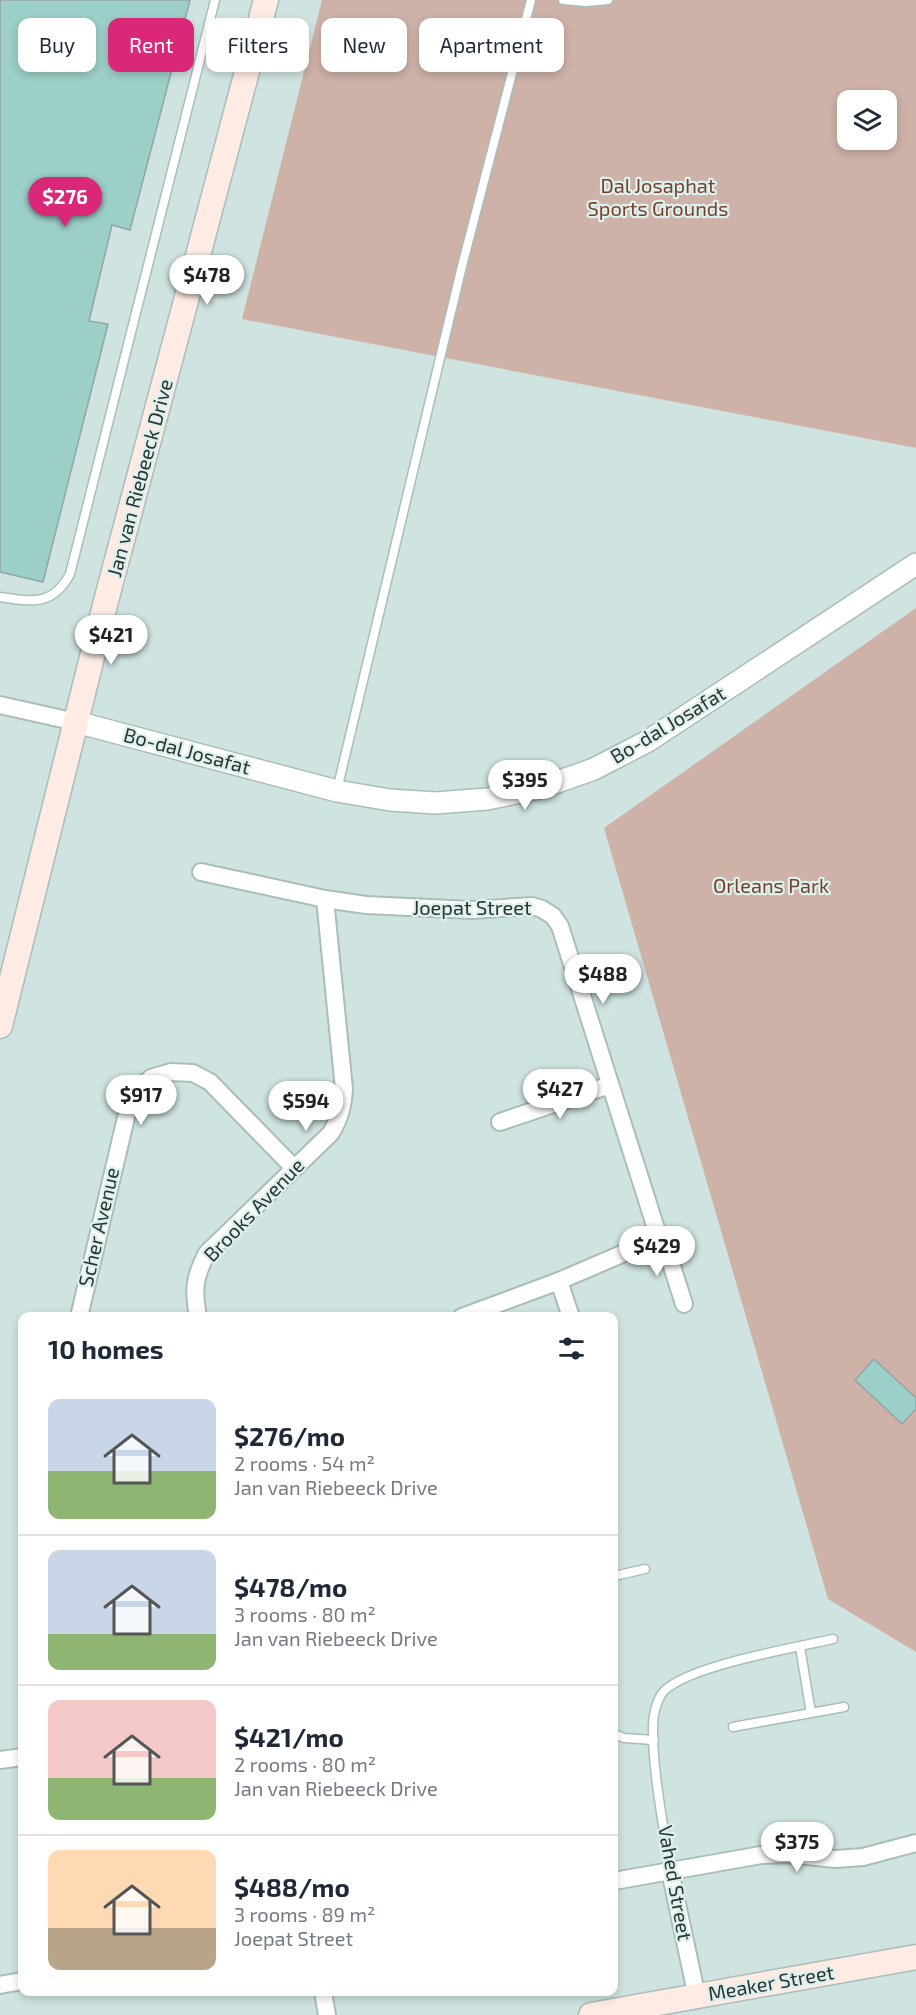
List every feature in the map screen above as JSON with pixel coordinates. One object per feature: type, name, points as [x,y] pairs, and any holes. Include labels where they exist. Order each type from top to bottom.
[{"type":"main road","name":"Jan van Riebeeck Drive","points":[[0,1026],[76,722],[266,0]]},
{"type":"main road","name":"Meaker Street","points":[[591,2015],[916,1957]]},
{"type":"street","name":"Bo-dal Josafat","points":[[76,722],[337,791],[390,800],[436,803],[487,799],[540,788],[594,769],[648,741],[916,564]]},
{"type":"street","points":[[0,705],[76,722]]},
{"type":"street","name":"Joepat Street","points":[[201,872],[325,899],[366,905],[472,910],[532,906],[553,916],[560,926],[659,1238],[670,1260],[684,1304]]},
{"type":"street","name":"Brooks Avenue","points":[[197,1312],[194,1291],[196,1272],[207,1253],[331,1133],[339,1119],[343,1103],[325,899]]},
{"type":"street","name":"Scher Avenue","points":[[80,1312],[128,1109],[137,1090],[151,1078],[171,1072],[193,1073],[210,1082],[294,1168]]},
{"type":"street","points":[[500,1122],[610,1085]]},
{"type":"street","points":[[475,1312],[559,1281],[659,1238]]},
{"type":"street","points":[[559,1281],[569,1312]]},
{"type":"street","points":[[0,1760],[18,1758]]},
{"type":"street","points":[[618,1880],[761,1856],[787,1854],[836,1859],[863,1857],[916,1843]]},
{"type":"street","name":"Vahed Street","points":[[670,1871],[698,1997]]},
{"type":"street","points":[[0,1985],[18,1982]]},
{"type":"street","points":[[323,1996],[327,2015]]},
{"type":"lane","points":[[0,597],[23,601],[51,596],[62,589],[69,574],[215,0]]},
{"type":"lane","points":[[337,791],[457,287],[531,0]]},
{"type":"lane","points":[[563,0],[586,2],[608,0]]},
{"type":"lane","points":[[618,1575],[645,1569]]},
{"type":"lane","name":"Vahed Street","points":[[670,1871],[653,1724],[655,1709],[662,1694],[675,1683],[732,1662],[833,1639]]},
{"type":"lane","points":[[800,1647],[811,1713]]},
{"type":"lane","points":[[733,1727],[844,1707]]},
{"type":"lane","points":[[618,1736],[654,1740]]},
{"type":"green space","name":"Dal Josaphat Sports Grounds","points":[[322,0],[916,0],[916,448],[242,319],[304,72],[309,72],[309,52]]},
{"type":"green space","name":"Orleans Park","points":[[916,608],[916,1652],[828,1599],[604,828]]},
{"type":"building","points":[[0,0],[190,0],[185,18],[108,18],[108,72],[171,72],[130,230],[112,225],[89,321],[108,324],[43,582],[0,572]]},
{"type":"building","points":[[874,1359],[916,1398],[916,1409],[902,1424],[855,1380]]}]
